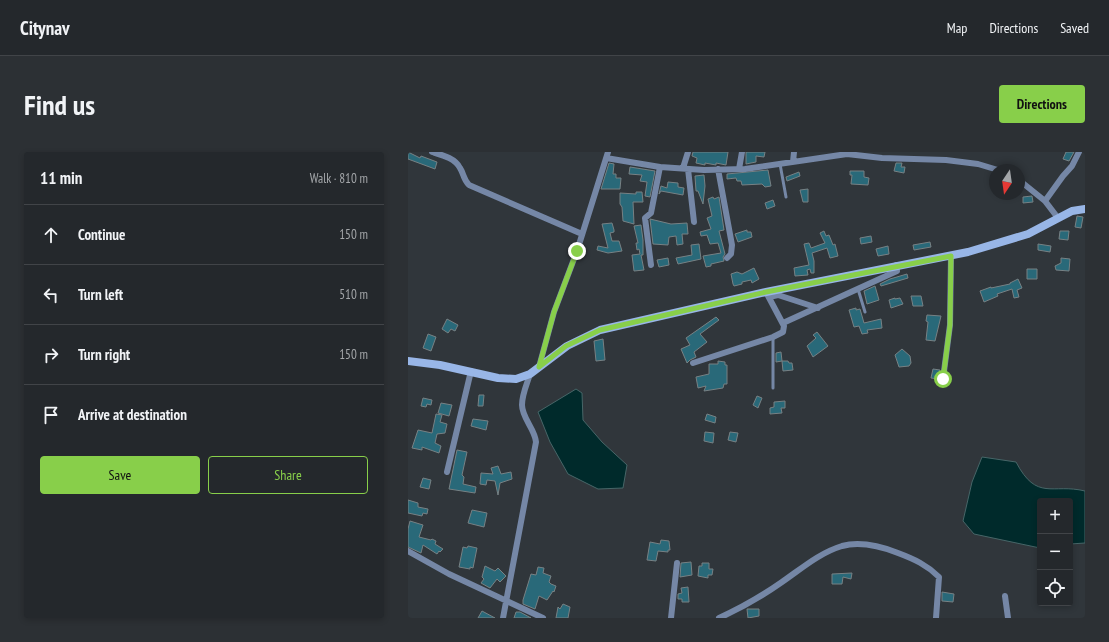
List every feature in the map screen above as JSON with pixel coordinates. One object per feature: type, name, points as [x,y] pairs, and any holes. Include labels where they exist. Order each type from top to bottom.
[{"type":"street","points":[[432,152],[449,157],[456,162],[461,168],[464,180],[469,185],[582,234]]},
{"type":"street","points":[[688,152],[686,169],[694,222]]},
{"type":"street","points":[[739,169],[742,152]]},
{"type":"street","points":[[793,162],[794,152]]},
{"type":"street","points":[[811,159],[814,152]]},
{"type":"street","points":[[1045,201],[1072,166],[1079,152]]},
{"type":"street","points":[[539,367],[554,312],[582,234],[607,155],[660,167],[686,169],[739,169],[847,154],[882,158],[918,155],[978,164],[989,167]]},
{"type":"street","points":[[651,265],[645,218],[651,213],[660,167]]},
{"type":"street","points":[[718,169],[732,244],[731,254],[727,258]]},
{"type":"street","points":[[1025,185],[1045,201],[1058,218]]},
{"type":"street","points":[[408,361],[471,371],[498,378],[516,379],[530,374],[566,346],[600,330],[896,265],[951,256],[1028,234],[1072,211],[1085,209]]},
{"type":"street","points":[[943,379],[950,325],[951,256]]},
{"type":"street","points":[[783,323],[897,271],[896,265]]},
{"type":"street","points":[[768,294],[778,295],[818,308]]},
{"type":"street","points":[[693,363],[783,332],[783,323],[768,294]]},
{"type":"street","points":[[447,472],[471,371]]},
{"type":"street","points":[[503,618],[536,442],[535,434],[522,406],[530,374]]},
{"type":"street","points":[[719,618],[752,601],[810,562],[842,546],[863,544],[884,548],[913,559],[930,568],[939,577],[936,618]]},
{"type":"street","points":[[408,551],[449,574],[543,618]]},
{"type":"street","points":[[671,618],[677,563]]},
{"type":"street","points":[[1005,596],[1008,618]]},
{"type":"lane","points":[[780,164],[786,197]]},
{"type":"lane","points":[[858,288],[865,312]]},
{"type":"lane","points":[[772,337],[773,388]]},
{"type":"shaded area","points":[[576,389],[582,393],[583,420],[602,442],[627,465],[623,488],[598,489],[568,474],[550,442],[538,412]]},
{"type":"shaded area","points":[[982,457],[1016,462],[1031,482],[1038,487],[1085,491],[1085,543],[1073,544],[1073,498],[1037,498],[1037,547],[974,534],[963,521],[972,482]]},
{"type":"building","points":[[408,152],[420,158],[421,156],[437,162],[435,169],[408,159]]},
{"type":"building","points":[[693,152],[728,152],[726,165],[705,163],[705,165],[696,163],[697,158],[692,156]]},
{"type":"building","points":[[746,152],[765,152],[764,157],[756,156],[756,162],[746,164]]},
{"type":"building","points":[[1066,152],[1074,152],[1069,161],[1063,159]]},
{"type":"building","points":[[609,163],[614,164],[613,174],[616,174],[616,178],[621,178],[620,189],[601,189]]},
{"type":"building","points":[[896,163],[902,163],[901,167],[905,167],[904,173],[894,171]]},
{"type":"building","points":[[630,167],[655,171],[650,197],[645,196],[647,182],[640,181],[642,175],[629,174]]},
{"type":"building","points":[[768,170],[771,186],[765,187],[762,184],[742,185],[741,181],[737,181],[736,178],[727,179],[727,174]]},
{"type":"building","points":[[850,171],[864,171],[864,177],[869,178],[868,185],[851,184],[852,175],[850,175]]},
{"type":"building","points":[[799,172],[800,176],[787,181],[786,177]]},
{"type":"building","points":[[704,175],[705,186],[703,204],[698,191],[696,191],[695,176]]},
{"type":"building","points":[[668,182],[678,183],[678,187],[684,188],[683,195],[661,191],[659,194],[661,186],[667,188]]},
{"type":"building","points":[[808,189],[808,202],[803,202],[800,190]]},
{"type":"building","points":[[636,192],[642,192],[643,202],[633,202],[634,224],[623,221],[620,193],[636,194]]},
{"type":"building","points":[[1032,196],[1033,202],[1023,203],[1025,197]]},
{"type":"building","points":[[713,197],[714,199],[719,197],[724,230],[719,231],[725,254],[723,257],[724,261],[711,264],[711,266],[706,267],[703,256],[721,253],[718,243],[710,244],[707,235],[701,236],[700,232],[711,229],[707,218],[712,216],[708,199]]},
{"type":"building","points":[[773,200],[775,206],[767,209],[765,203]]},
{"type":"building","points":[[1077,216],[1083,217],[1081,228],[1075,227]]},
{"type":"building","points":[[650,219],[671,224],[687,223],[688,234],[682,234],[683,244],[677,245],[676,236],[669,237],[668,245],[653,244]]},
{"type":"building","points":[[612,223],[614,232],[610,233],[612,241],[619,241],[622,251],[608,253],[597,250],[598,246],[608,248],[602,224]]},
{"type":"building","points":[[641,225],[643,255],[641,255],[644,270],[634,271],[632,255],[640,254],[639,249],[637,250],[636,243],[638,243],[634,226]]},
{"type":"building","points":[[747,230],[747,232],[751,232],[752,237],[738,242],[735,234]]},
{"type":"building","points":[[824,231],[826,236],[829,235],[833,245],[835,244],[838,256],[830,258],[827,248],[812,253],[814,273],[811,273],[810,269],[807,270],[808,275],[795,276],[794,268],[809,265],[804,244],[809,243],[811,248],[825,243],[820,233]]},
{"type":"building","points":[[1060,231],[1069,231],[1068,240],[1059,239]]},
{"type":"building","points":[[871,236],[872,242],[861,244],[860,238]]},
{"type":"building","points":[[930,242],[931,247],[914,250],[913,245]]},
{"type":"building","points":[[699,244],[701,259],[678,264],[676,258],[692,255],[691,245]]},
{"type":"building","points":[[1038,244],[1051,246],[1050,252],[1038,250]]},
{"type":"building","points":[[888,246],[889,254],[878,256],[876,249]]},
{"type":"building","points":[[668,258],[669,265],[659,267],[657,260]]},
{"type":"building","points":[[1061,258],[1070,259],[1069,271],[1056,270],[1055,266],[1061,263]]},
{"type":"building","points":[[754,268],[759,279],[752,283],[751,280],[734,286],[731,274],[737,272],[742,274]]},
{"type":"building","points":[[1027,269],[1037,269],[1037,279],[1027,279]]},
{"type":"building","points":[[907,274],[908,278],[881,286],[880,284],[890,279]]},
{"type":"building","points":[[1018,279],[1022,288],[1017,290],[1019,297],[1014,298],[1012,289],[997,294],[998,296],[984,302],[980,291],[991,287],[1010,284]]},
{"type":"building","points":[[875,286],[879,300],[867,304],[864,291]]},
{"type":"building","points":[[911,296],[921,296],[923,306],[913,306]]},
{"type":"building","points":[[900,298],[903,304],[891,308],[889,300]]},
{"type":"building","points":[[856,308],[856,310],[860,309],[864,323],[881,319],[882,328],[867,330],[868,333],[862,334],[859,326],[854,327],[849,310]]},
{"type":"building","points":[[927,315],[941,316],[935,341],[926,340],[928,322],[926,321]]},
{"type":"building","points":[[716,317],[719,320],[700,334],[707,342],[694,352],[696,357],[687,363],[681,349],[690,345],[686,338]]},
{"type":"building","points":[[447,319],[458,325],[455,331],[451,329],[448,333],[442,329]]},
{"type":"building","points":[[817,332],[828,346],[813,357],[807,346],[816,338],[813,335]]},
{"type":"building","points":[[428,334],[436,337],[431,351],[423,348]]},
{"type":"building","points":[[603,339],[605,360],[596,361],[594,341]]},
{"type":"building","points":[[902,349],[910,356],[911,363],[909,366],[899,367],[895,355]]},
{"type":"building","points":[[781,352],[782,361],[776,362],[776,353]]},
{"type":"building","points":[[718,361],[725,362],[725,365],[727,365],[727,384],[724,384],[723,388],[704,391],[706,386],[698,388],[696,377],[709,374],[709,364],[718,364]]},
{"type":"building","points":[[782,361],[792,363],[793,370],[783,371]]},
{"type":"building","points":[[933,369],[940,370],[939,379],[931,378]]},
{"type":"building","points":[[479,395],[484,395],[483,406],[478,406]]},
{"type":"building","points":[[757,396],[762,398],[758,408],[753,405]]},
{"type":"building","points":[[423,398],[432,400],[431,405],[427,404],[426,407],[421,406]]},
{"type":"building","points":[[785,401],[785,408],[781,408],[782,413],[770,414],[770,408],[774,407],[774,402]]},
{"type":"building","points":[[441,403],[452,405],[449,416],[438,413]]},
{"type":"building","points":[[436,414],[442,415],[440,422],[447,424],[445,433],[437,434],[435,443],[441,446],[439,453],[422,447],[422,450],[412,448],[418,430],[432,433]]},
{"type":"building","points":[[707,414],[716,417],[715,423],[705,420]]},
{"type":"building","points":[[473,419],[488,421],[486,430],[471,426]]},
{"type":"building","points":[[705,432],[714,433],[713,443],[704,441]]},
{"type":"building","points":[[730,432],[738,433],[736,442],[728,440]]},
{"type":"building","points":[[457,450],[467,452],[462,475],[464,477],[463,484],[476,487],[475,493],[449,489]]},
{"type":"building","points":[[498,466],[501,474],[511,472],[512,479],[500,483],[498,495],[495,481],[487,480],[486,485],[480,484],[481,473],[493,474],[491,468]]},
{"type":"building","points":[[423,478],[431,480],[429,489],[420,487]]},
{"type":"building","points":[[408,500],[418,503],[418,507],[428,509],[427,514],[423,513],[422,516],[408,513]]},
{"type":"building","points":[[472,510],[487,513],[484,527],[468,523]]},
{"type":"building","points":[[410,521],[423,525],[419,537],[436,541],[435,544],[443,549],[437,554],[423,545],[421,553],[408,547],[408,529]]},
{"type":"building","points":[[661,540],[669,541],[670,550],[668,550],[668,552],[658,551],[656,561],[647,560],[650,542],[660,544]]},
{"type":"building","points":[[468,546],[477,548],[473,568],[470,567],[470,569],[459,567],[463,547],[467,548]]},
{"type":"building","points":[[691,562],[692,575],[680,577],[681,563]]},
{"type":"building","points":[[702,563],[709,563],[709,569],[713,569],[712,575],[708,575],[708,578],[698,576],[699,566],[702,566]]},
{"type":"building","points":[[485,566],[495,571],[498,568],[506,576],[500,582],[497,579],[490,588],[481,583],[484,579],[482,577]]},
{"type":"building","points":[[538,567],[544,568],[543,573],[551,576],[549,582],[556,586],[554,592],[553,591],[547,600],[539,596],[535,609],[523,604],[523,600],[531,574],[536,575]]},
{"type":"building","points":[[852,573],[851,579],[843,577],[842,584],[832,584],[832,574]]},
{"type":"building","points":[[688,587],[689,602],[682,602],[682,599],[678,599],[678,594],[682,593],[681,588]]},
{"type":"building","points":[[942,592],[954,594],[953,602],[942,601]]},
{"type":"building","points":[[563,604],[570,607],[568,618],[556,618],[558,607],[560,609]]},
{"type":"building","points":[[747,609],[759,609],[759,616],[748,618]]},
{"type":"building","points":[[482,611],[495,618],[478,618]]},
{"type":"building","points":[[516,612],[520,612],[531,618],[514,618]]},
{"type":"route","points":[[577,251],[554,312],[539,367],[566,346],[600,330],[766,292],[896,265],[951,256],[950,325],[944,361],[943,379]]}]
